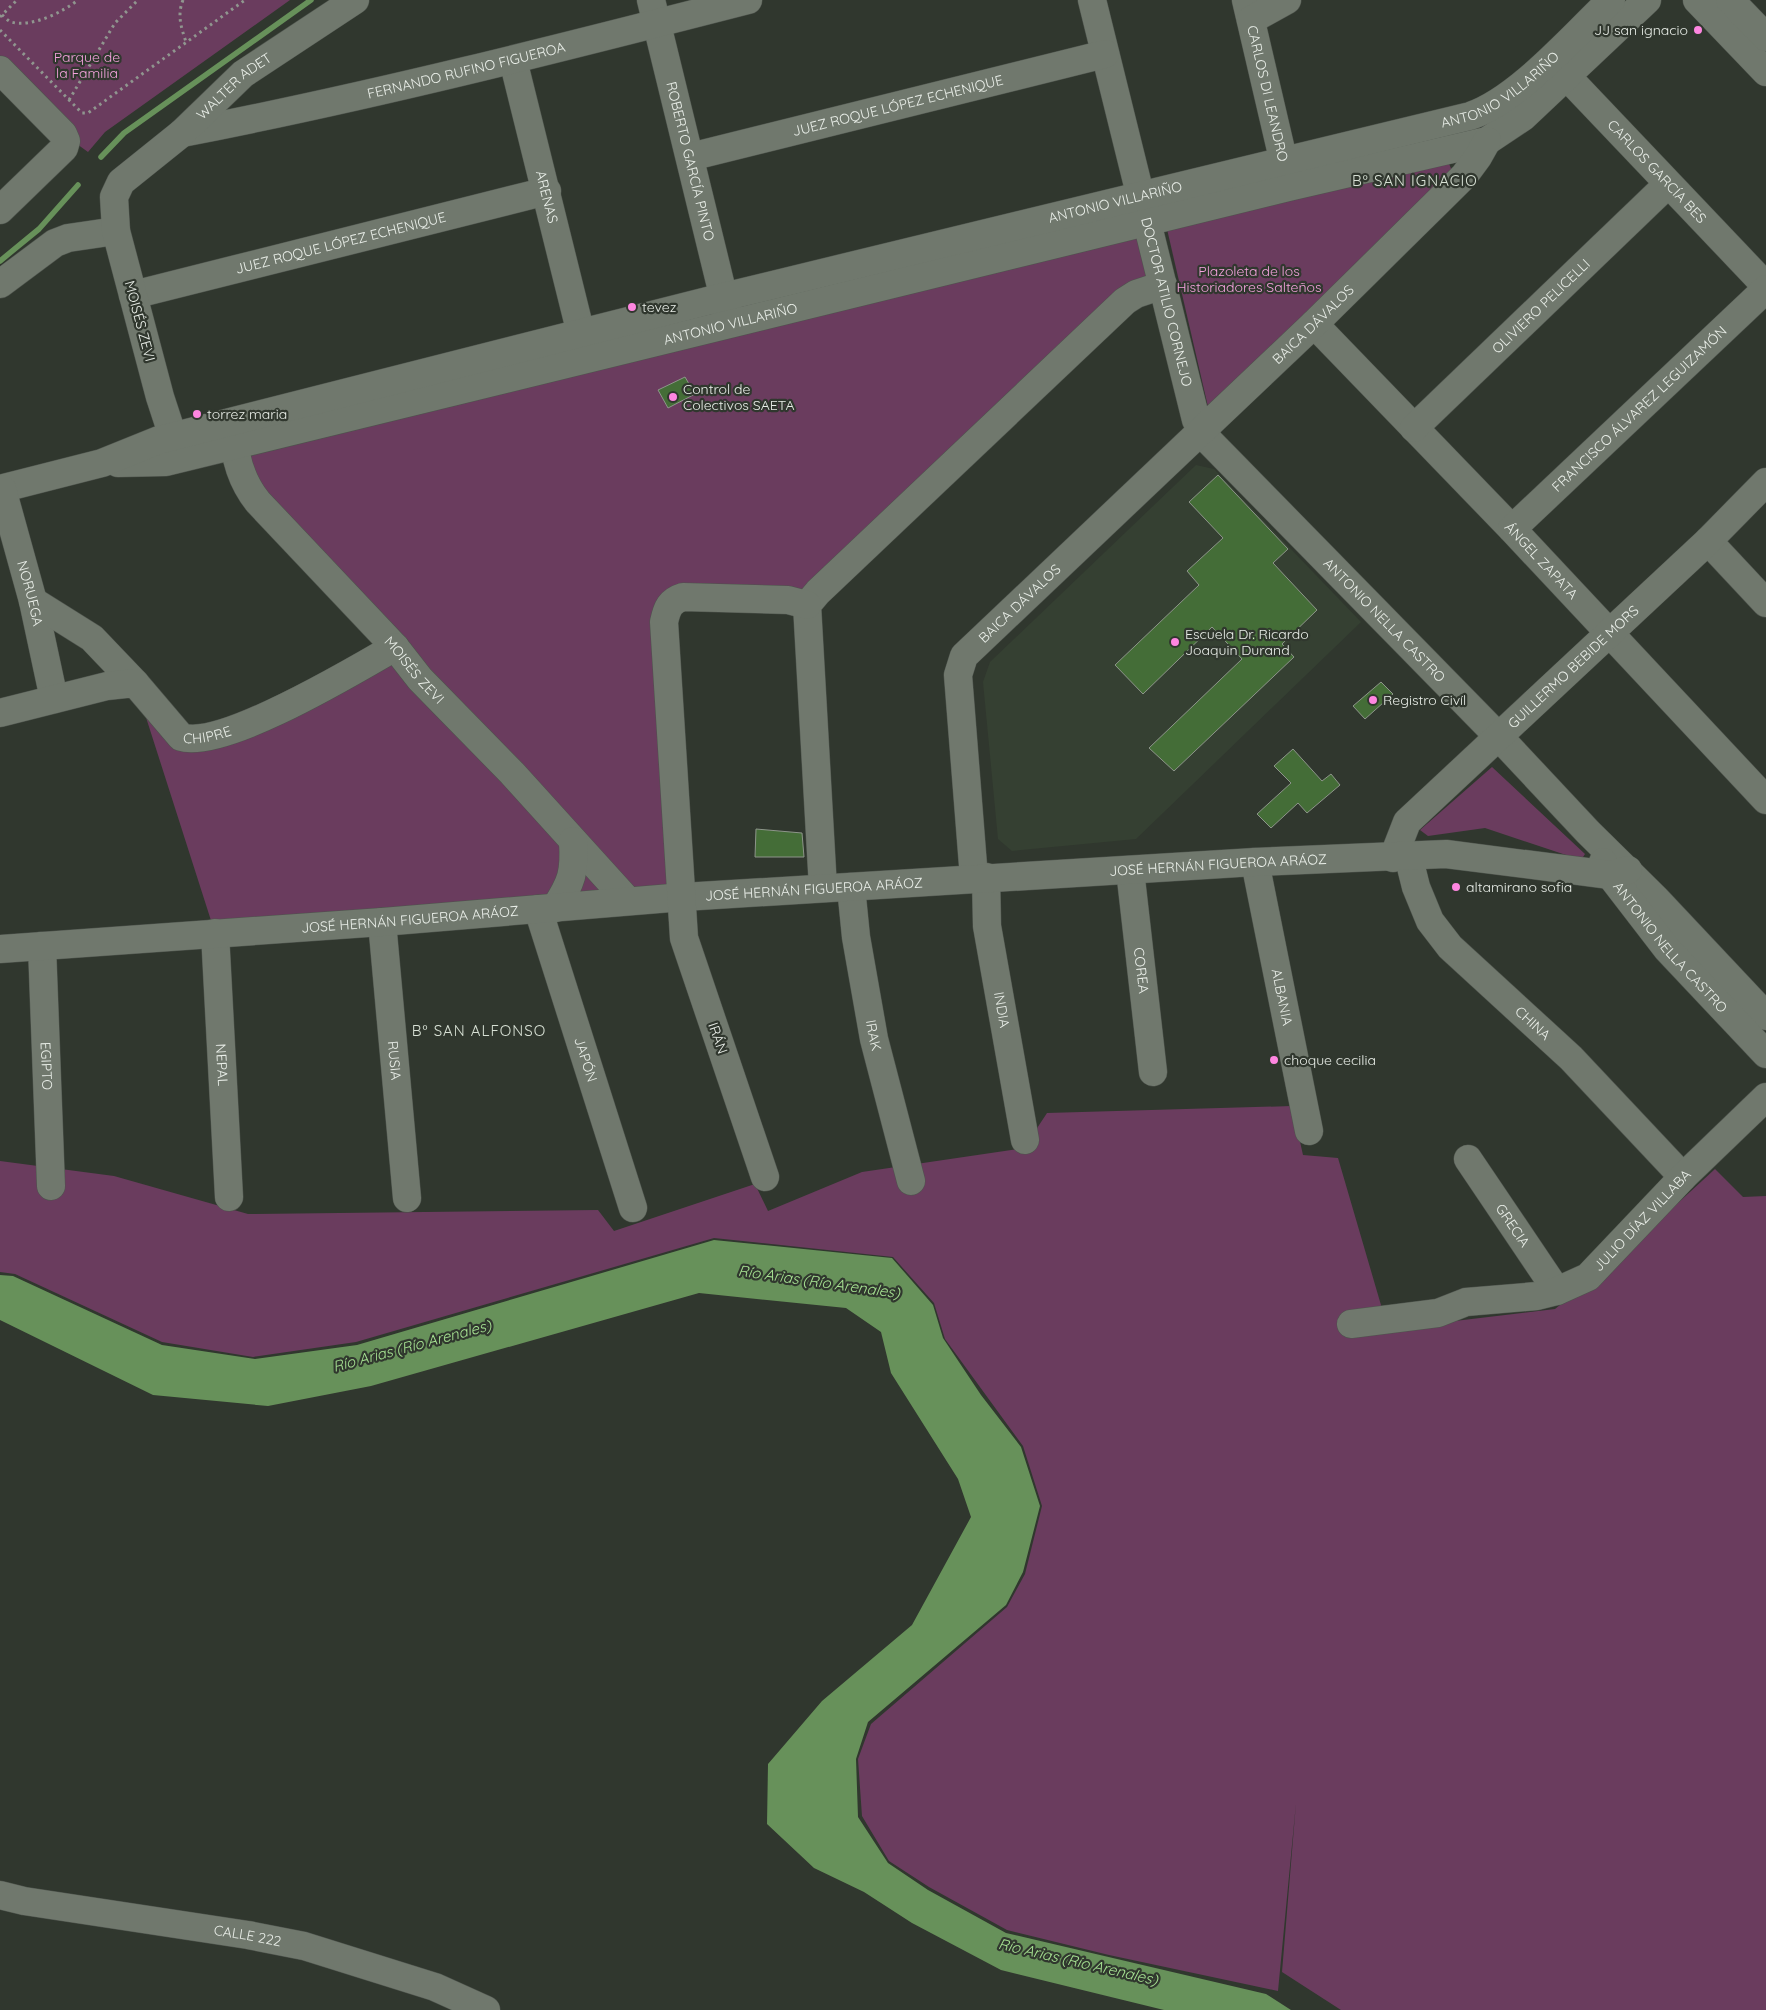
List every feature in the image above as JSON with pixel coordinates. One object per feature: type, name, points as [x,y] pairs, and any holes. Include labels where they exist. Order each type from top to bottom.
[{"type":"street","name":"WALTER ADET","points":[[121,182],[182,133],[243,74],[355,0]]},
{"type":"street","name":"FERNANDO RUFINO FIGUEROA","points":[[182,133],[262,118],[513,60],[654,12],[748,0]]},
{"type":"street","name":"DOCTOR ATILIO CORNEJO","points":[[1092,0],[1141,195],[1146,222],[1200,430]]},
{"type":"street","points":[[1248,10],[1287,0]]},
{"type":"street","name":"ANTONIO VILLARIÑO","points":[[584,346],[730,324],[1146,222],[1287,174],[1485,111],[1558,67],[1611,0]]},
{"type":"street","name":"BAICA DÁVALOS","points":[[974,646],[1314,324],[1464,176],[1478,157],[1486,141],[1523,117],[1558,67],[1647,0]]},
{"type":"street","points":[[1697,0],[1766,72]]},
{"type":"street","points":[[1730,0],[1766,37]]},
{"type":"street","name":"CARLOS DI LEANDRO","points":[[1248,10],[1287,174]]},
{"type":"street","name":"ROBERTO GARCÍA PINTO","points":[[654,12],[730,324]]},
{"type":"street","name":"JUEZ ROQUE LÓPEZ ECHENIQUE","points":[[690,157],[1105,54]]},
{"type":"street","name":"ARENAS","points":[[513,60],[584,346]]},
{"type":"street","name":"CARLOS GARCÍA BES","points":[[1558,67],[1766,287]]},
{"type":"street","points":[[0,70],[63,134],[66,142],[64,148],[0,210]]},
{"type":"street","points":[[243,74],[241,88],[245,106],[262,118]]},
{"type":"street","name":"ANTONIO VILLARIÑO","points":[[584,346],[723,297],[1141,195],[1287,174],[1486,141]]},
{"type":"street","name":"MOISÉS ZEVI","points":[[121,182],[114,197],[116,231],[176,448]]},
{"type":"street","name":"OLIVIERO PELICELLI","points":[[1414,428],[1668,184]]},
{"type":"street","name":"JUEZ ROQUE LÓPEZ ECHENIQUE","points":[[133,295],[547,191]]},
{"type":"street","points":[[0,284],[55,243],[68,238],[116,231]]},
{"type":"street","points":[[823,888],[807,605],[818,592],[1126,301],[1136,294],[1163,285]]},
{"type":"street","name":"FRANCISCO ÁLVAREZ LEGUIZAMÓN","points":[[1512,530],[1766,287]]},
{"type":"street","name":"ÁNGEL ZAPATA","points":[[1314,324],[1512,530],[1766,800]]},
{"type":"street","points":[[1,489],[102,463],[176,448],[584,346]]},
{"type":"street","name":"ANTONIO NELLA CASTRO","points":[[1200,430],[1499,737],[1588,832],[1619,872],[1667,949],[1766,1054]]},
{"type":"street","name":"MOISÉS ZEVI","points":[[234,433],[242,475],[249,491],[395,647],[420,680],[512,773],[628,901]]},
{"type":"street","name":"GUILLERMO BEBIDE MORS","points":[[1400,856],[1407,822],[1708,541],[1766,482]]},
{"type":"street","name":"NORUEGA","points":[[1,489],[33,601],[54,699]]},
{"type":"street","points":[[1708,541],[1766,603]]},
{"type":"street","name":"IRÁN","points":[[765,1176],[684,938],[683,897],[664,622],[666,610],[673,600],[683,597],[788,600],[807,605]]},
{"type":"street","name":"CHIPRE","points":[[33,601],[92,638],[135,683],[181,737],[191,740],[230,730],[281,709],[323,688],[395,647]]},
{"type":"street","name":"INDIA","points":[[974,646],[960,663],[958,675],[987,926],[1025,1140]]},
{"type":"street","points":[[0,713],[108,686],[135,683]]},
{"type":"street","points":[[547,909],[568,888],[573,876],[573,841]]},
{"type":"street","name":"JOSÉ HERNÁN FIGUEROA ARÁOZ","points":[[0,949],[382,922],[683,897],[980,877],[1255,862],[1446,854],[1619,872]]},
{"type":"street","name":"CHINA","points":[[1400,856],[1416,887],[1430,921],[1450,947],[1571,1058],[1683,1177]]},
{"type":"street","name":"ALBANIA","points":[[1255,862],[1309,1131]]},
{"type":"street","name":"COREA","points":[[1130,870],[1154,1072]]},
{"type":"street","name":"ANTONIO NELLA CASTRO","points":[[1619,872],[1766,1016]]},
{"type":"street","name":"IRAK","points":[[851,886],[856,937],[874,1039],[911,1181]]},
{"type":"street","name":"JAPÓN","points":[[547,909],[633,1208]]},
{"type":"street","name":"RUSIA","points":[[382,922],[406,1198]]},
{"type":"street","name":"NEPAL","points":[[215,933],[229,1197]]},
{"type":"street","name":"EGIPTO","points":[[42,946],[51,1186]]},
{"type":"street","name":"JULIO DÍAZ VILLABA","points":[[1351,1324],[1438,1313],[1466,1302],[1537,1296],[1557,1291],[1588,1277],[1683,1177],[1766,1097]]},
{"type":"street","name":"GRECIA","points":[[1468,1159],[1557,1291]]},
{"type":"street","name":"CALLE 222","points":[[0,1895],[24,1901],[248,1935],[304,1946],[435,1987],[486,2010]]},
{"type":"path","points":[[17,0],[1,15],[11,22],[28,22],[48,18],[78,0]]},
{"type":"path","points":[[69,100],[115,23],[138,0]]},
{"type":"path","points":[[183,0],[180,9],[180,22],[186,42]]},
{"type":"path","points":[[0,30],[82,113],[88,113],[245,0]]},
{"type":"shaded area","name":"Escuela Dr. Ricardo Joaquin Durand","points":[[1196,465],[1214,469],[1361,622],[1136,839],[1012,851],[998,839],[983,682],[990,662]]},
{"type":"green space","name":"Parque de la Familia","points":[[0,0],[290,0],[105,132],[88,152],[63,134],[0,70]]},
{"type":"green space","name":"Plazoleta de los Historiadores Salteños","points":[[1448,161],[1454,176],[1209,411],[1167,229]]},
{"type":"green space","name":"Plazoleta de los Historiadores Salteños","points":[[1146,222],[1163,285],[807,605],[673,600],[683,897],[215,933],[135,683],[181,737],[394,647],[328,576],[234,446]]},
{"type":"green space","points":[[1492,767],[1585,854],[1581,860],[1485,828],[1428,836],[1420,830]]},
{"type":"green space","points":[[1292,1106],[1303,1155],[1338,1158],[1388,1329],[1555,1309],[1616,1260],[1715,1169],[1743,1197],[1766,1196],[1766,2010],[1341,2010],[1282,1972],[1296,1803],[1278,1991],[1109,1955],[1007,1930],[929,1887],[889,1861],[862,1816],[858,1759],[871,1724],[1007,1607],[1025,1574],[1042,1506],[1023,1446],[945,1339],[934,1303],[893,1257],[714,1238],[356,1342],[253,1357],[162,1342],[15,1274],[0,1272],[0,1161],[114,1176],[248,1214],[598,1210],[614,1231],[755,1184],[768,1211],[862,1172],[1024,1148],[1047,1113]]},
{"type":"water","name":"Río Arias (Río Arenales)","points":[[714,1240],[892,1258],[933,1305],[943,1338],[981,1395],[1021,1447],[1040,1506],[1023,1572],[1006,1605],[868,1722],[856,1759],[858,1817],[888,1863],[928,1890],[1006,1933],[1266,1994],[1291,2010],[1164,2010],[1001,1970],[912,1923],[864,1892],[814,1868],[767,1824],[768,1764],[822,1701],[912,1625],[971,1517],[958,1479],[891,1373],[881,1332],[846,1308],[699,1293],[371,1386],[268,1406],[153,1395],[0,1320],[0,1275],[13,1276],[162,1345],[255,1359],[357,1345]]},
{"type":"building","points":[[685,377],[695,394],[668,408],[658,390]]},
{"type":"building","points":[[1218,475],[1288,549],[1273,563],[1317,610],[1282,644],[1294,657],[1174,771],[1149,748],[1242,659],[1212,627],[1143,694],[1115,665],[1199,585],[1187,571],[1223,538],[1189,502]]},
{"type":"building","name":"Registro Civíl","points":[[1381,682],[1393,694],[1365,719],[1353,706]]},
{"type":"building","points":[[1293,749],[1322,781],[1331,774],[1340,785],[1307,813],[1298,803],[1271,828],[1257,814],[1291,783],[1274,766]]},
{"type":"building","points":[[756,829],[802,833],[804,857],[755,857]]},
{"type":"waterway","points":[[101,157],[124,133],[311,0]]},
{"type":"waterway","points":[[0,261],[39,229],[78,185]]},
{"type":"place","name":"JJ san ignacio","points":[[1698,30]]},
{"type":"place","name":"tevez","points":[[632,307]]},
{"type":"place","name":"Control de Colectivos SAETA","points":[[673,397]]},
{"type":"place","name":"torrez maria","points":[[197,414]]},
{"type":"place","name":"Escuela Dr. Ricardo Joaquin Durand","points":[[1175,642]]},
{"type":"place","name":"Registro Civíl","points":[[1373,700]]},
{"type":"place","name":"altamirano sofia","points":[[1456,887]]},
{"type":"place","name":"choque cecilia","points":[[1274,1060]]},
{"type":"district","name":"B° SAN IGNACIO","points":[[1415,181]]},
{"type":"district","name":"B° SAN ALFONSO","points":[[479,1031]]}]
